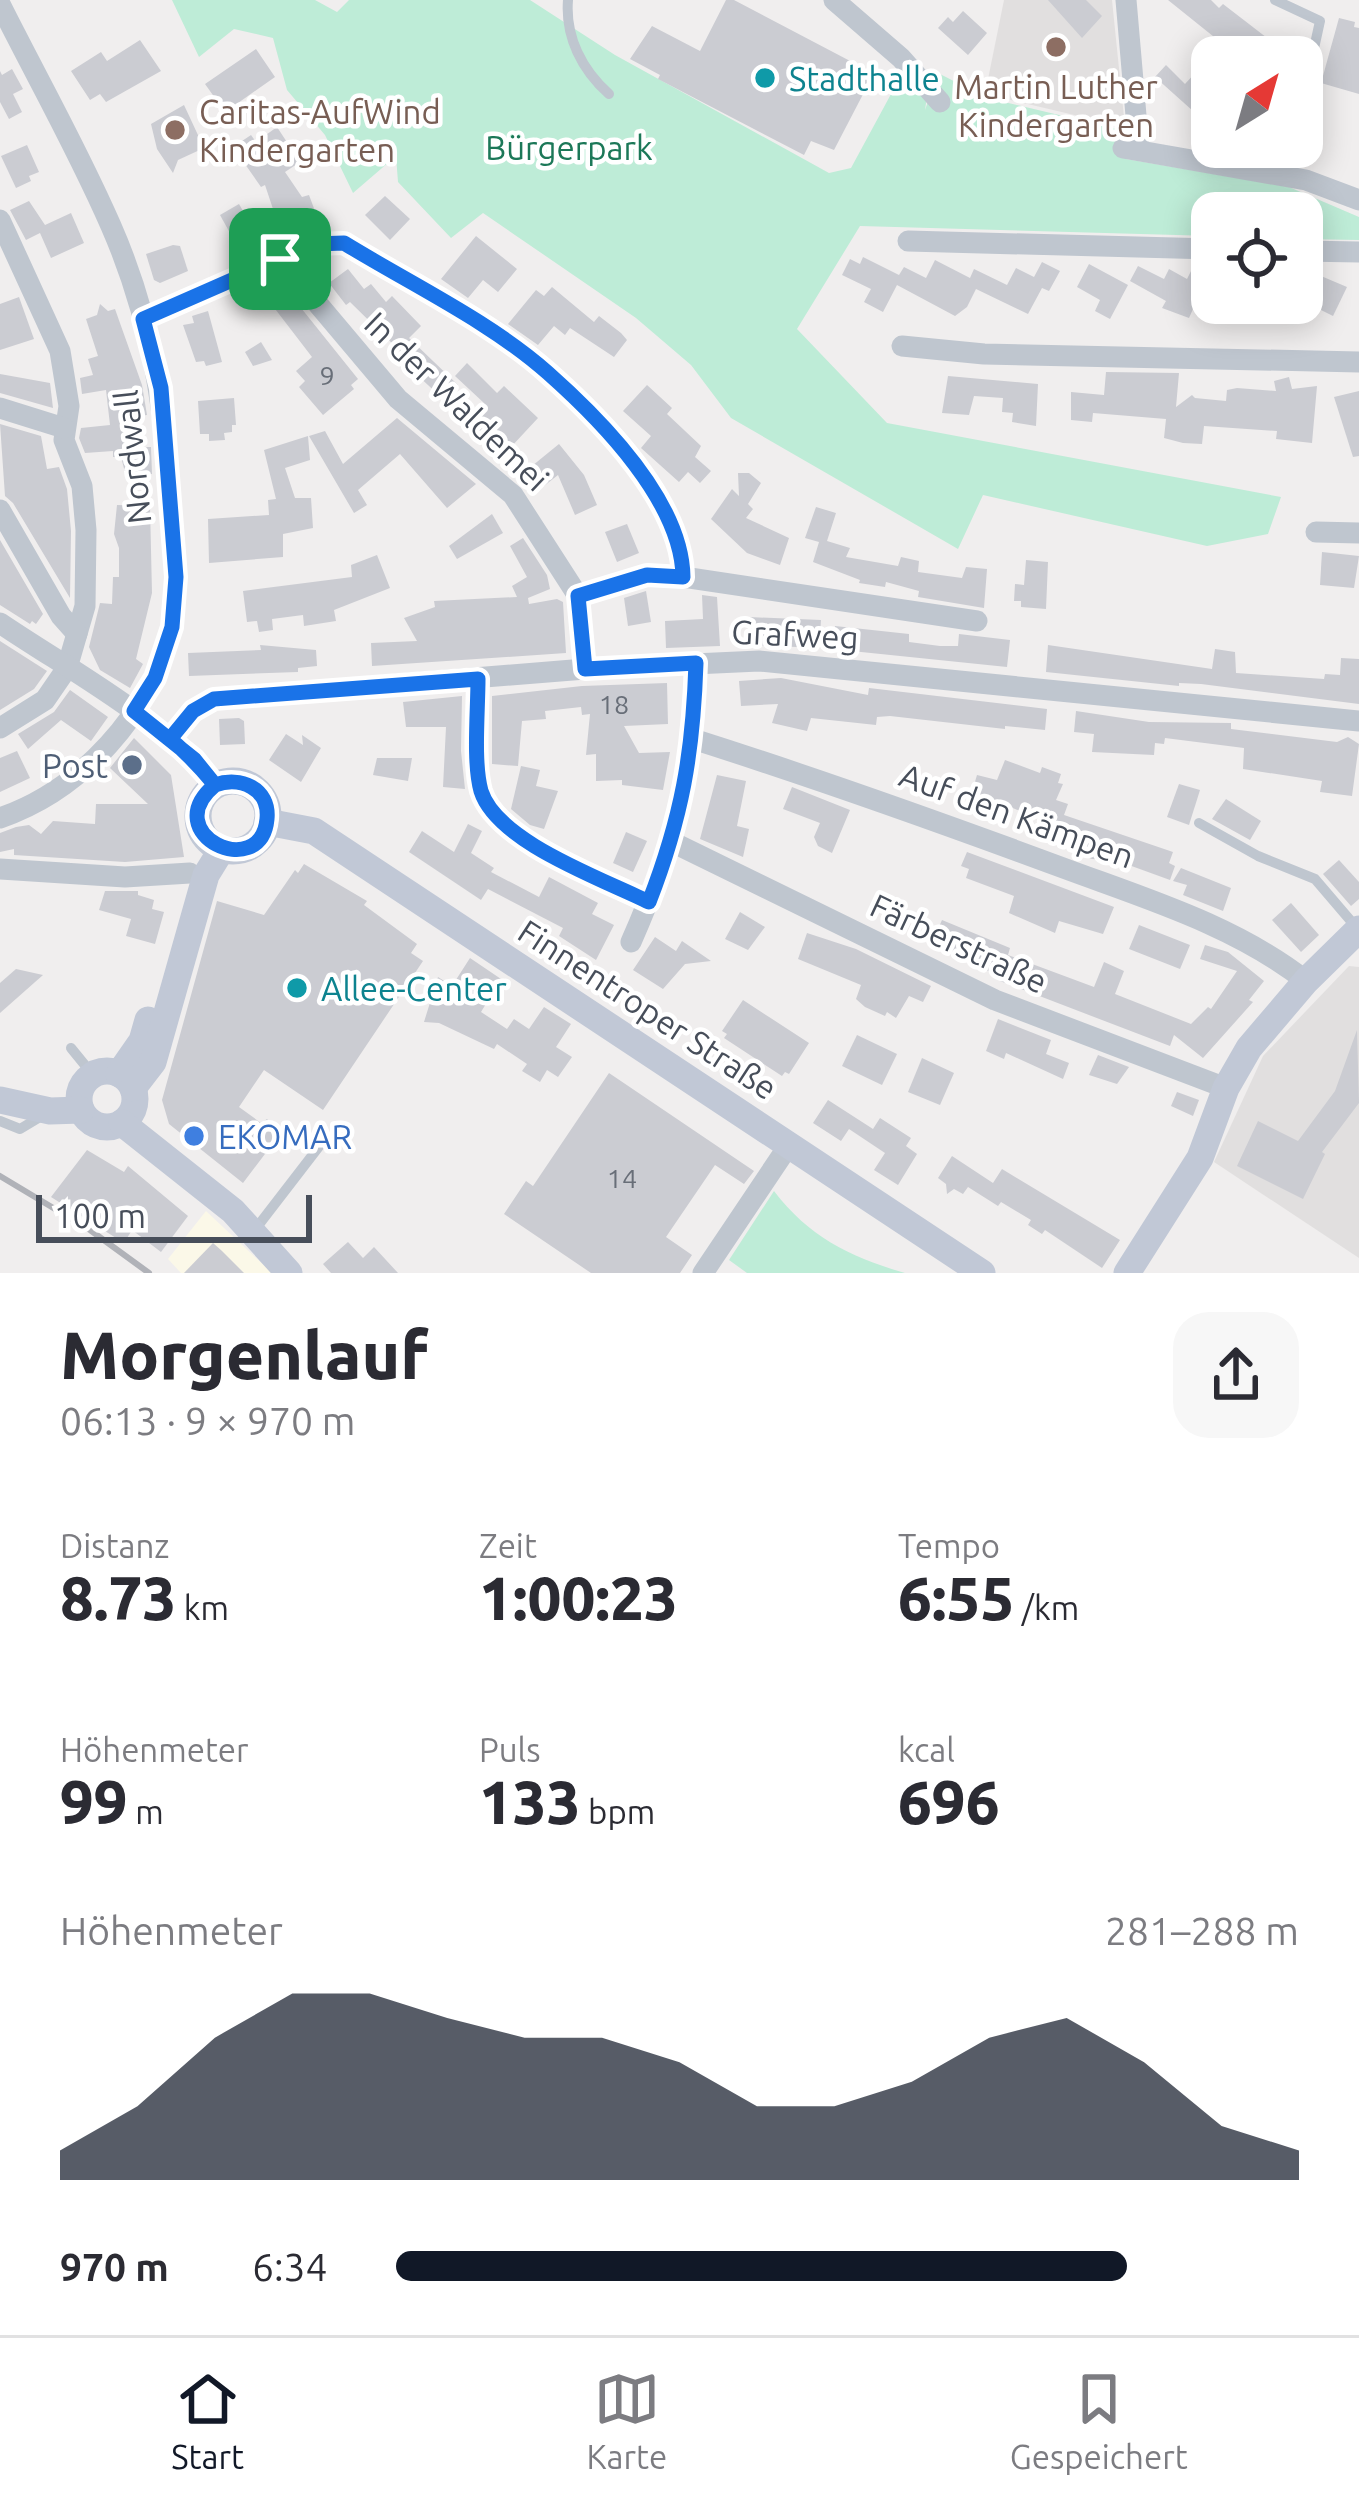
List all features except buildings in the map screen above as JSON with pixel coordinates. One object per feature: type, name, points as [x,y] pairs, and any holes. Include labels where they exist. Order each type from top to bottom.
[{"type":"street","points":[[1126,0],[1131,149],[1306,180],[1359,200]]},
{"type":"street","points":[[844,3],[940,102]]},
{"type":"street","name":"Nordwall","points":[[0,4],[112,227],[143,319],[161,388],[176,577],[172,627],[155,678],[134,711],[78,776],[35,806],[0,818]]},
{"type":"street","points":[[0,220],[60,351],[69,406],[64,440],[82,486],[86,530],[85,606],[67,668],[44,700],[0,728]]},
{"type":"street","points":[[908,242],[1191,249]]},
{"type":"street","points":[[143,319],[316,244],[344,243],[546,371],[600,427],[663,506],[676,533],[683,577]]},
{"type":"street","points":[[1323,251],[1359,252]]},
{"type":"street","name":"In der Waldemei","points":[[280,259],[398,399],[513,495],[578,596],[585,669]]},
{"type":"street","points":[[902,346],[984,354],[1359,362]]},
{"type":"street","points":[[0,408],[64,428]]},
{"type":"street","points":[[0,510],[77,634]]},
{"type":"street","points":[[1316,532],[1359,533]]},
{"type":"street","points":[[578,596],[647,575],[683,577],[977,621]]},
{"type":"street","points":[[0,623],[134,711],[194,759],[215,785]]},
{"type":"street","name":"Grafweg","points":[[170,739],[193,711],[214,699],[585,669],[759,661],[1359,721]]},
{"type":"street","points":[[631,941],[672,842],[693,739],[696,663]]},
{"type":"street","points":[[478,679],[480,787],[488,806],[504,825],[530,842],[649,902]]},
{"type":"street","name":"Auf den Kämpen","points":[[693,739],[859,792],[1167,907],[1241,939],[1306,981]]},
{"type":"street","points":[[237,781],[257,790],[264,800],[267,822],[256,842],[233,850],[215,845],[202,832],[198,812],[215,785],[237,781]]},
{"type":"street","name":"Finnentroper Straße","points":[[267,822],[314,831],[982,1273]]},
{"type":"street","name":"Färberstraße","points":[[672,842],[995,1000],[1226,1088]]},
{"type":"street","points":[[115,1079],[142,1041],[190,872],[215,845]]},
{"type":"street","points":[[80,1110],[79,1094],[153,1062],[215,845]]},
{"type":"street","points":[[0,869],[125,877],[190,872]]},
{"type":"street","points":[[1127,1273],[1200,1158],[1226,1088],[1249,1048],[1306,981],[1359,929]]},
{"type":"street","points":[[115,1079],[135,1103],[122,1123]]},
{"type":"street","points":[[4,1112],[80,1110],[98,1126],[122,1123],[254,1231],[290,1273]]},
{"type":"street","points":[[704,1273],[789,1145]]},
{"type":"lane","points":[[568,0],[567,21],[586,74],[609,94]]},
{"type":"lane","points":[[1275,0],[1320,21],[1317,36]]},
{"type":"lane","points":[[1199,823],[1258,856],[1315,879],[1359,929]]},
{"type":"lane","points":[[71,1048],[115,1079]]},
{"type":"lane","points":[[254,1231],[321,1144]]},
{"type":"shaded area","name":"Martin Luther Kindergarten","points":[[1004,0],[1112,0],[1125,127],[985,94]]},
{"type":"shaded area","points":[[1349,966],[1359,967],[1359,1258],[1214,1162],[1263,1056]]},
{"type":"shaded area","points":[[206,1211],[272,1273],[181,1273],[168,1259]]},
{"type":"green space","name":"Bürgerpark","points":[[172,0],[315,0],[337,12],[349,0],[530,0],[615,55],[829,173],[851,168],[897,83],[901,58],[928,90],[925,110],[938,73],[987,98],[1122,130],[1126,159],[1301,192],[1191,192],[1191,235],[860,226],[797,329],[887,423],[1281,497],[1268,534],[1207,546],[983,495],[958,549],[731,418],[691,365],[636,318],[483,213],[451,238],[398,182],[396,156],[353,193],[325,135],[287,90],[273,38],[234,29],[199,57]]},
{"type":"green space","points":[[1323,202],[1359,217],[1359,240],[1323,239]]},
{"type":"green space","points":[[774,1191],[816,1233],[866,1260],[905,1273],[747,1273],[729,1260]]},
{"type":"railway","points":[[0,1176],[90,1230],[149,1273]]},
{"type":"place","name":"Martin Luther Kindergarten","points":[[1056,47]]},
{"type":"place","name":"Stadthalle","points":[[765,78]]},
{"type":"place","name":"Caritas-AufWind Kindergarten","points":[[175,130]]},
{"type":"place","name":"Post","points":[[132,765]]},
{"type":"place","name":"Allee-Center","points":[[297,988]]},
{"type":"place","name":"EKOMAR","points":[[194,1136]]},
{"type":"route","points":[[280,259],[143,319],[161,388],[176,577],[172,627],[155,678],[134,711],[194,759],[215,785],[201,801],[202,832],[215,845],[233,850],[256,842],[267,822],[264,800],[257,790],[237,781],[215,785],[199,765],[194,759],[170,739],[193,711],[214,699],[478,679],[480,787],[488,806],[504,825],[530,842],[649,902],[680,813],[693,739],[696,663],[585,669],[578,596],[647,575],[683,577],[676,533],[663,506],[600,427],[546,371],[486,330],[344,243],[316,244],[280,259]]}]
